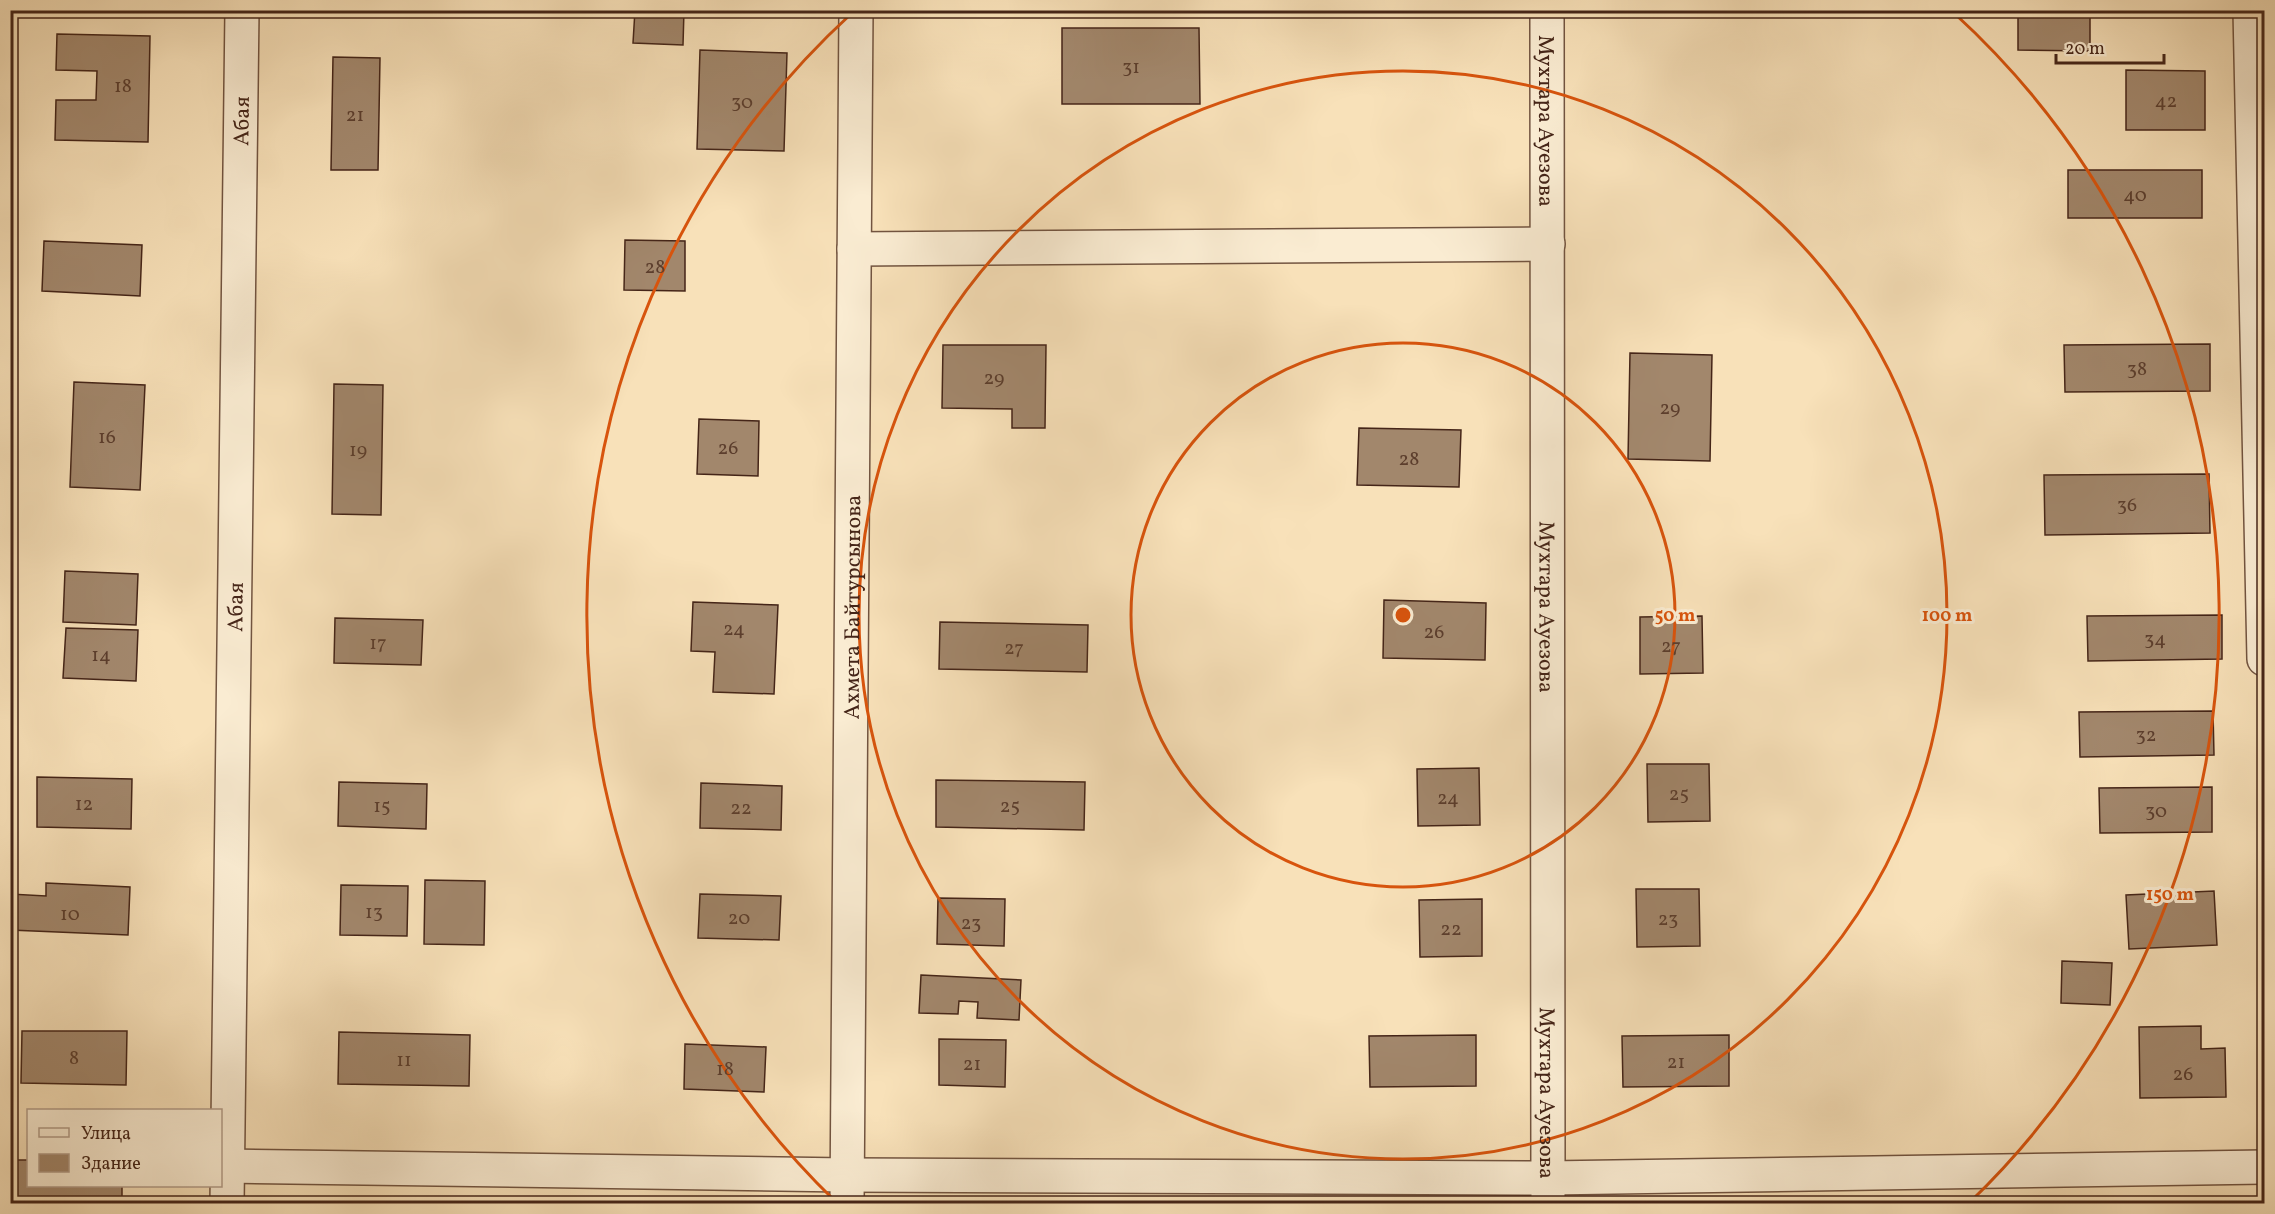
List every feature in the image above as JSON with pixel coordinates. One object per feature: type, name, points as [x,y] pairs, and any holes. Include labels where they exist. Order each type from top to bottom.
[{"type":"street","name":"Абая","points":[[227,1203],[242,10]]},
{"type":"street","name":"Ахмета Байтурсынова","points":[[847,1189],[856,10]]},
{"type":"street","name":"Мухтара Ауезова","points":[[1547,10],[1548,1191]]},
{"type":"street","points":[[2250,10],[2265,660]]},
{"type":"street","points":[[854,249],[1548,244]]},
{"type":"street","points":[[227,1166],[847,1189],[1548,1191],[2265,1167]]},
{"type":"building","points":[[635,10],[684,10],[683,45],[633,43]]},
{"type":"building","points":[[2018,10],[2090,10],[2090,51],[2018,50]]},
{"type":"building","points":[[1062,28],[1199,28],[1200,104],[1062,104]]},
{"type":"building","points":[[57,34],[150,36],[148,142],[55,140],[56,100],[96,100],[97,71],[56,70]]},
{"type":"building","points":[[700,50],[787,53],[784,151],[697,149]]},
{"type":"building","points":[[333,57],[380,58],[378,170],[331,170]]},
{"type":"building","points":[[2126,70],[2205,71],[2205,130],[2126,130]]},
{"type":"building","points":[[2068,170],[2202,170],[2202,218],[2068,218]]},
{"type":"building","points":[[625,240],[685,241],[685,291],[624,290]]},
{"type":"building","points":[[44,241],[142,245],[140,296],[42,291]]},
{"type":"building","points":[[2210,344],[2210,391],[2065,392],[2064,345]]},
{"type":"building","points":[[943,345],[1046,345],[1045,428],[1012,428],[1012,409],[942,408]]},
{"type":"building","points":[[1630,353],[1712,355],[1710,461],[1628,459]]},
{"type":"building","points":[[74,382],[145,385],[140,490],[70,487]]},
{"type":"building","points":[[334,384],[383,385],[381,515],[332,514]]},
{"type":"building","points":[[699,419],[759,421],[758,476],[697,474]]},
{"type":"building","points":[[1359,428],[1461,430],[1459,487],[1357,485]]},
{"type":"building","points":[[2209,474],[2210,533],[2045,535],[2044,475]]},
{"type":"building","points":[[65,571],[138,574],[136,625],[63,622]]},
{"type":"building","points":[[1384,600],[1486,603],[1485,660],[1383,658]]},
{"type":"building","points":[[693,602],[778,605],[774,694],[713,692],[715,652],[691,651]]},
{"type":"building","points":[[2222,615],[2222,659],[2088,661],[2087,616]]},
{"type":"building","points":[[1702,616],[1703,673],[1640,674],[1640,617]]},
{"type":"building","points":[[335,618],[423,620],[421,665],[334,663]]},
{"type":"building","points":[[940,622],[1088,625],[1087,672],[939,669]]},
{"type":"building","points":[[66,628],[138,630],[136,681],[63,678]]},
{"type":"building","points":[[2213,711],[2214,755],[2080,757],[2079,712]]},
{"type":"building","points":[[1647,764],[1709,764],[1710,821],[1648,822]]},
{"type":"building","points":[[1479,768],[1480,825],[1418,826],[1417,769]]},
{"type":"building","points":[[37,777],[132,779],[131,829],[37,827]]},
{"type":"building","points":[[936,780],[1085,782],[1084,830],[936,827]]},
{"type":"building","points":[[339,782],[427,784],[426,829],[338,826]]},
{"type":"building","points":[[701,783],[782,786],[781,830],[700,828]]},
{"type":"building","points":[[2212,787],[2212,832],[2100,833],[2099,788]]},
{"type":"building","points":[[425,880],[485,881],[484,945],[424,944]]},
{"type":"building","points":[[46,883],[130,887],[128,935],[10,930],[10,894],[46,896]]},
{"type":"building","points":[[341,885],[408,886],[407,936],[340,935]]},
{"type":"building","points":[[1636,889],[1699,889],[1700,946],[1637,947]]},
{"type":"building","points":[[2214,891],[2217,945],[2129,949],[2126,895]]},
{"type":"building","points":[[700,894],[781,896],[779,940],[698,938]]},
{"type":"building","points":[[938,898],[1005,899],[1004,946],[937,944]]},
{"type":"building","points":[[1482,899],[1482,956],[1420,957],[1419,900]]},
{"type":"building","points":[[2062,961],[2112,963],[2110,1005],[2061,1003]]},
{"type":"building","points":[[921,975],[1021,980],[1019,1020],[977,1018],[978,1002],[959,1001],[958,1014],[919,1013]]},
{"type":"building","points":[[2201,1026],[2201,1049],[2225,1048],[2226,1097],[2140,1098],[2139,1027]]},
{"type":"building","points":[[22,1031],[127,1031],[126,1085],[21,1083]]},
{"type":"building","points":[[339,1032],[470,1035],[469,1086],[338,1084]]},
{"type":"building","points":[[1476,1035],[1476,1086],[1370,1087],[1369,1036]]},
{"type":"building","points":[[1729,1035],[1729,1086],[1623,1087],[1622,1036]]},
{"type":"building","points":[[939,1039],[1006,1040],[1005,1087],[939,1085]]},
{"type":"building","points":[[685,1044],[766,1047],[764,1092],[684,1089]]},
{"type":"building","points":[[17,1160],[27,1160],[27,1187],[122,1187],[122,1204],[17,1204]]}]
